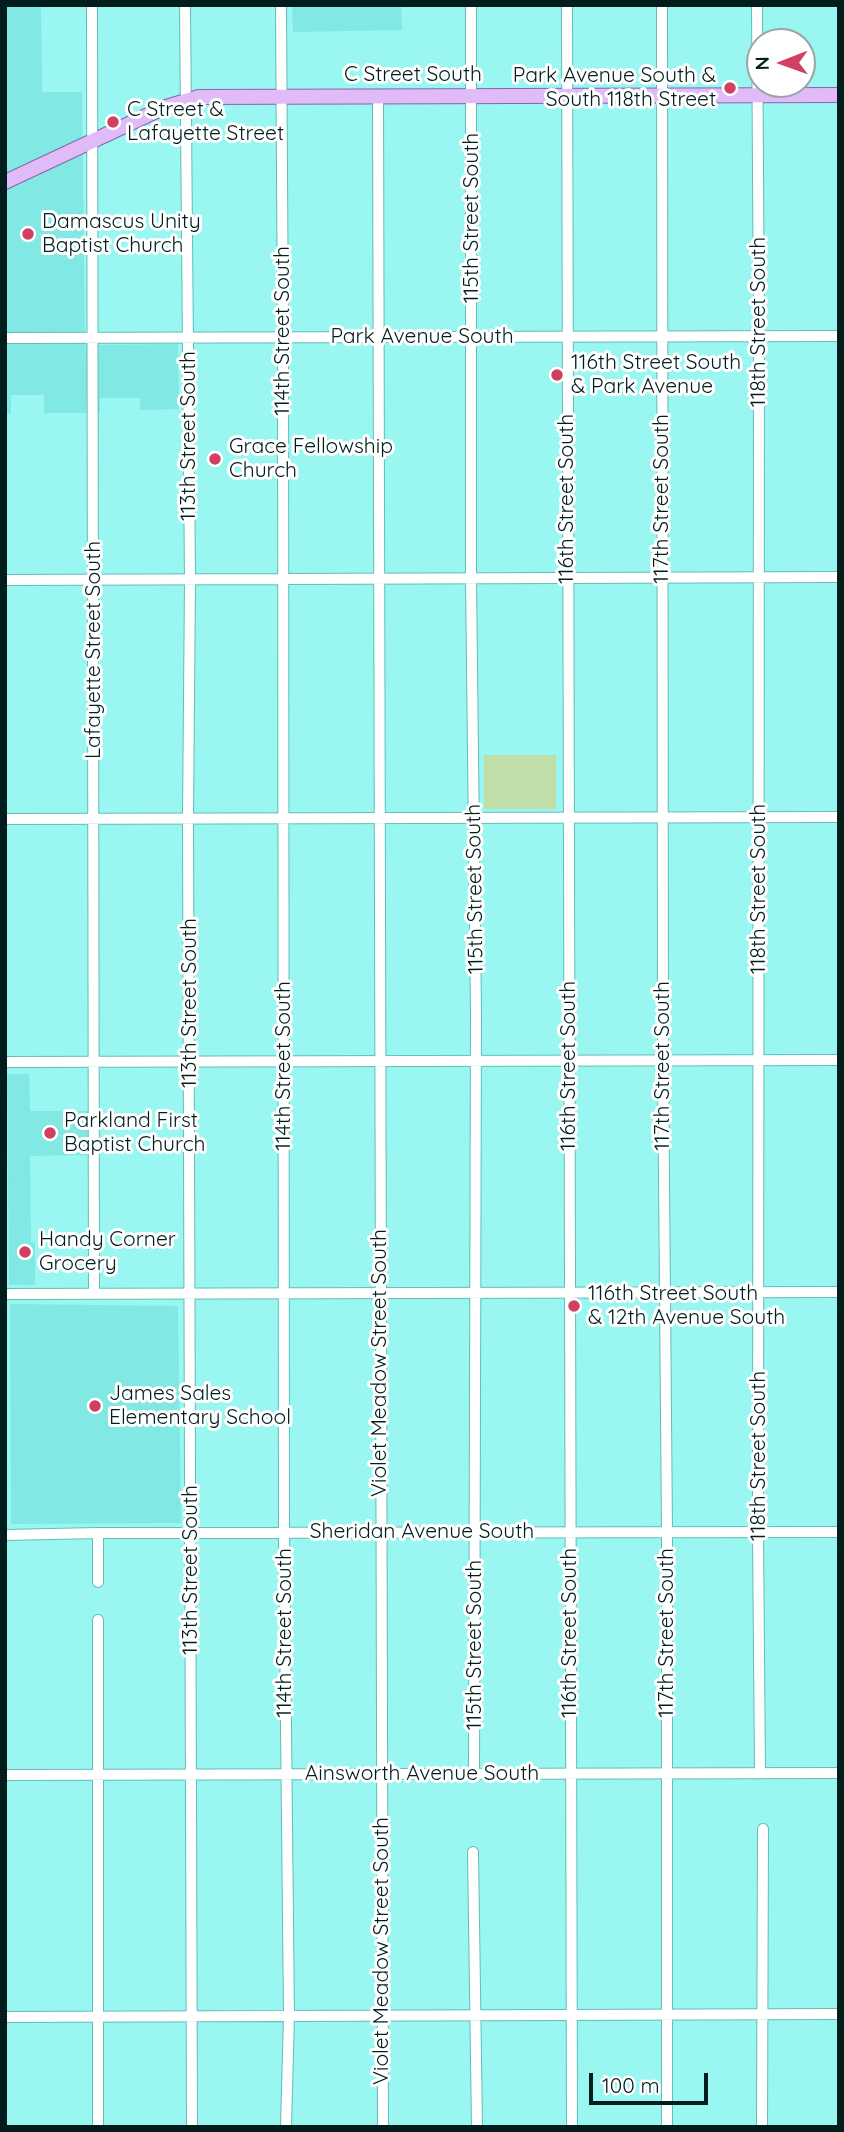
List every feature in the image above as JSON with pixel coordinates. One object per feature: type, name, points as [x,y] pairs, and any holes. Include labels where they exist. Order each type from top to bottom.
[{"type":"main road","name":"C Street South","points":[[5,182],[163,108],[200,97],[746,95]]},
{"type":"main road","name":"C Street South","points":[[816,95],[839,95]]},
{"type":"street","name":"Lafayette Street South","points":[[92,5],[94,1294]]},
{"type":"street","name":"113th Street South","points":[[185,5],[190,580],[188,819],[192,2127]]},
{"type":"street","name":"114th Street South","points":[[281,5],[284,338],[284,1532],[289,2016],[286,2127]]},
{"type":"street","name":"115th Street South","points":[[471,5],[471,578],[476,1061],[474,1774]]},
{"type":"street","name":"116th Street South","points":[[567,5],[572,2127]]},
{"type":"street","name":"117th Street South","points":[[662,5],[667,2127]]},
{"type":"street","name":"118th Street South","points":[[757,5],[757,28]]},
{"type":"street","name":"Violet Meadow Street South","points":[[378,96],[383,2127]]},
{"type":"street","name":"118th Street South","points":[[757,98],[758,1533],[761,1773]]},
{"type":"street","name":"Park Avenue South","points":[[5,338],[839,336]]},
{"type":"street","points":[[5,580],[839,577]]},
{"type":"street","points":[[5,819],[839,817]]},
{"type":"street","points":[[5,1062],[839,1060]]},
{"type":"street","points":[[5,1294],[839,1292]]},
{"type":"street","name":"Sheridan Avenue South","points":[[5,1535],[839,1532]]},
{"type":"street","points":[[98,1533],[98,1583]]},
{"type":"street","points":[[97,2127],[98,1620]]},
{"type":"street","name":"Ainsworth Avenue South","points":[[5,1775],[839,1773]]},
{"type":"street","points":[[762,2127],[763,1829]]},
{"type":"street","points":[[472,1852],[477,2127]]},
{"type":"street","points":[[5,2017],[839,2014]]},
{"type":"shaded area","points":[[5,5],[41,5],[42,92],[82,92],[85,345],[178,344],[179,409],[140,410],[140,398],[100,398],[100,413],[44,413],[44,395],[11,395],[11,414],[5,414]]},
{"type":"shaded area","points":[[292,5],[401,5],[402,30],[293,32]]},
{"type":"shaded area","points":[[7,1074],[29,1074],[30,1111],[88,1111],[89,1155],[30,1156],[31,1242],[35,1243],[35,1285],[9,1285]]},
{"type":"shaded area","name":"James Sales Elementary School","points":[[10,1304],[178,1306],[181,1523],[11,1524]]},
{"type":"green space","points":[[484,755],[556,755],[556,809],[484,809]]},
{"type":"place","name":"Park Avenue South & South 118th Street","points":[[730,88]]},
{"type":"place","name":"C Street & Lafayette Street","points":[[113,122]]},
{"type":"place","name":"Damascus Unity Baptist Church","points":[[28,234]]},
{"type":"place","name":"116th Street South & Park Avenue","points":[[557,375]]},
{"type":"place","name":"Grace Fellowship Church","points":[[215,459]]},
{"type":"place","name":"Parkland First Baptist Church","points":[[50,1133]]},
{"type":"place","name":"Handy Corner Grocery","points":[[25,1252]]},
{"type":"place","name":"116th Street South & 12th Avenue South","points":[[574,1306]]},
{"type":"place","name":"James Sales Elementary School","points":[[95,1406]]}]
